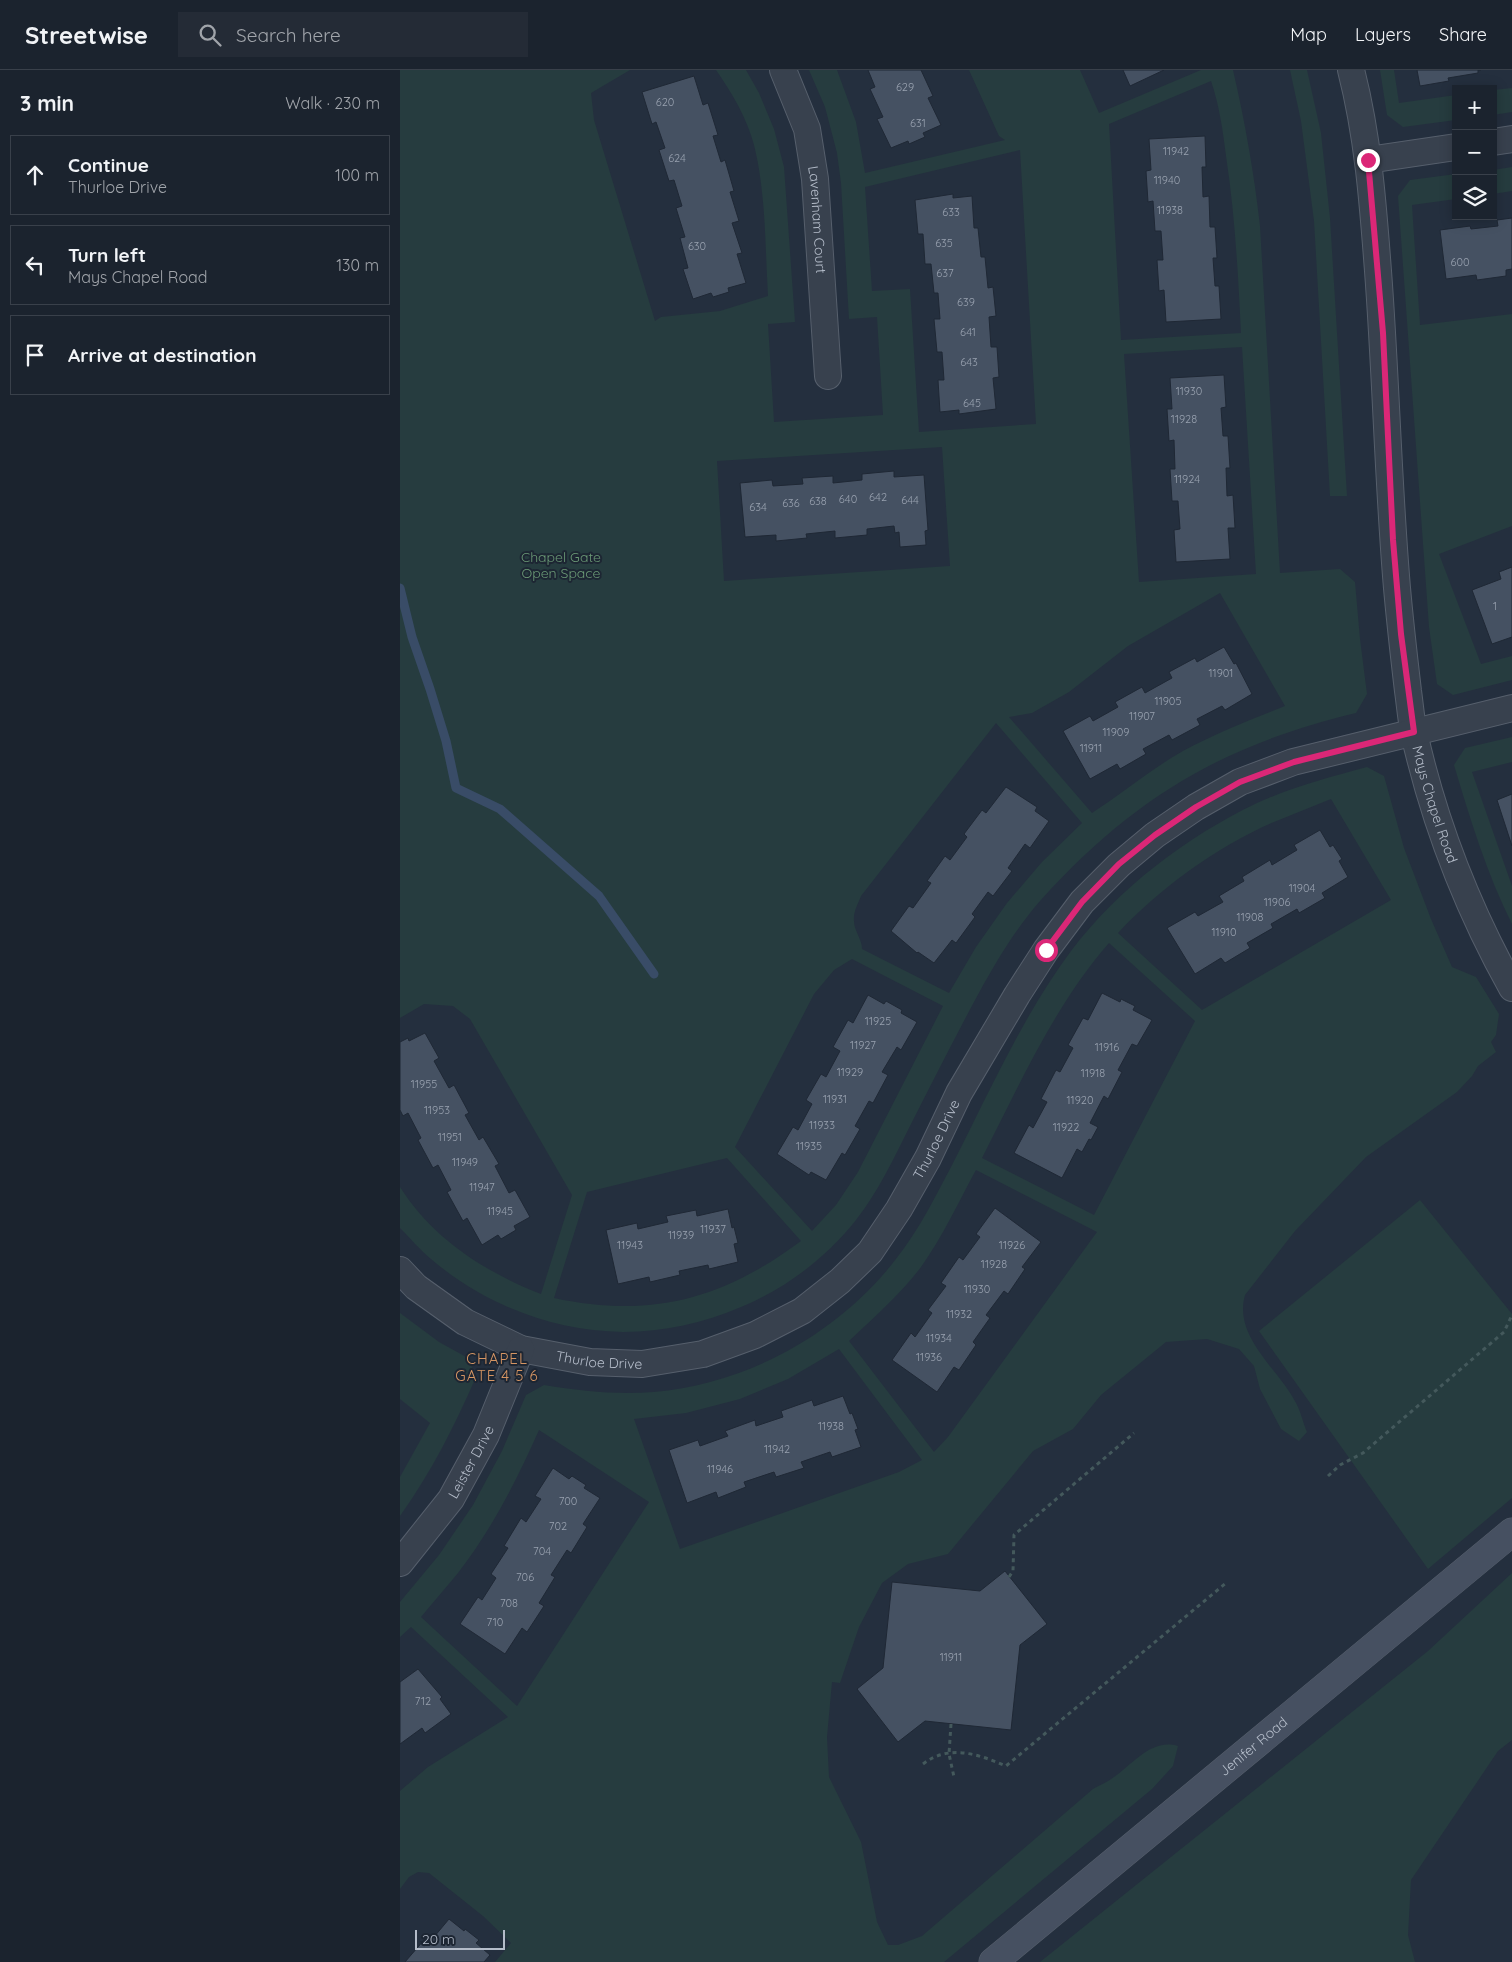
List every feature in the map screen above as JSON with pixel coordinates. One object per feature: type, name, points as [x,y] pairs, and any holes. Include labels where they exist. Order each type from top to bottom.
[{"type":"street","name":"Lavenham Court","points":[[783,70],[807,129],[814,171],[828,376]]},
{"type":"street","name":"Mays Chapel Road","points":[[1351,70],[1358,95],[1368,160],[1383,333],[1394,550],[1401,634],[1414,732],[1454,865],[1487,943],[1512,988]]},
{"type":"street","points":[[1497,141],[1512,139]]},
{"type":"street","points":[[1368,160],[1452,148]]},
{"type":"street","name":"Thurloe Drive","points":[[400,1270],[416,1287],[464,1322],[521,1348],[590,1362],[642,1364],[704,1354],[755,1335],[802,1311],[840,1281],[870,1252],[899,1209],[928,1158],[959,1093],[1016,995],[1046,950],[1082,902],[1119,864],[1155,835],[1196,807],[1240,782],[1294,762],[1512,708]]},
{"type":"street","name":"Leister Drive","points":[[400,1562],[451,1499],[486,1435],[521,1348]]},
{"type":"street","name":"Jenifer Road","points":[[993,1962],[1512,1532]]},
{"type":"path","points":[[1328,1476],[1340,1465],[1363,1453],[1504,1332],[1512,1316]]},
{"type":"path","points":[[1009,1577],[1013,1571],[1014,1535],[1134,1432]]},
{"type":"path","points":[[923,1764],[934,1755],[956,1752],[982,1756],[1006,1766],[1226,1583]]},
{"type":"path","points":[[951,1724],[949,1754],[954,1776]]},
{"type":"green space","name":"Chapel Gate Open Space","points":[[400,70],[630,70],[591,93],[594,120],[655,321],[661,317],[720,311],[768,296],[763,201],[754,145],[738,106],[716,70],[746,70],[759,93],[774,129],[784,167],[795,322],[768,324],[774,422],[883,415],[877,317],[849,319],[841,183],[837,153],[825,107],[809,70],[837,70],[856,122],[865,173],[1005,140],[999,136],[969,70],[1080,70],[1099,113],[1201,70],[1233,70],[1249,148],[1260,226],[1280,573],[1340,569],[1355,582],[1367,694],[1356,713],[1308,726],[1263,742],[1221,760],[1182,781],[1145,805],[1109,833],[1074,865],[1030,913],[1004,950],[966,1017],[885,1174],[856,1220],[832,1247],[789,1282],[757,1300],[712,1318],[683,1326],[638,1332],[571,1327],[546,1321],[497,1302],[474,1290],[423,1252],[400,1228],[400,1187],[428,1223],[462,1252],[500,1275],[541,1294],[572,1195],[470,1019],[453,1006],[424,1004],[400,1018]],"holes":[[[1211,81],[1220,118],[1232,200],[1241,333],[1121,340],[1109,124]],[[1020,150],[1036,424],[919,432],[910,289],[872,291],[865,187]],[[1242,347],[1256,574],[1139,582],[1124,354]],[[942,447],[950,566],[724,581],[717,461]],[[1220,593],[1285,706],[1195,744],[1160,765],[1092,813],[1009,717],[1032,713],[1069,692],[1128,646]],[[996,723],[1082,823],[1042,862],[1007,903],[976,947],[949,993],[862,949],[855,928],[855,911],[861,896]],[[852,959],[943,1006],[858,1172],[836,1205],[812,1231],[735,1147],[814,994],[834,970]],[[727,1158],[801,1241],[772,1261],[743,1277],[714,1290],[685,1299],[623,1306],[589,1304],[554,1298],[587,1192]]]},
{"type":"green space","points":[[1290,70],[1307,70],[1321,133],[1330,218],[1347,496],[1330,496],[1314,221],[1301,121]]},
{"type":"green space","points":[[1380,70],[1394,70],[1399,103],[1452,96],[1452,121],[1403,127],[1387,115]]},
{"type":"green space","points":[[1512,88],[1512,112],[1497,114],[1497,90]]},
{"type":"green space","points":[[1512,167],[1512,191],[1497,193],[1497,169]]},
{"type":"green space","points":[[1452,175],[1452,200],[1412,205],[1420,325],[1512,314],[1512,526],[1439,554],[1481,664],[1512,656],[1512,680],[1453,695],[1437,684],[1429,627],[1398,196],[1410,180]]},
{"type":"green space","points":[[1512,737],[1512,762],[1472,772],[1512,886],[1512,924],[1487,866],[1454,765],[1465,748]]},
{"type":"green space","points":[[1367,767],[1384,776],[1404,848],[1431,919],[1452,967],[1476,977],[1499,1014],[1496,1035],[1491,1042],[1496,1052],[1478,1066],[1472,1076],[1457,1092],[1366,1157],[1295,1231],[1245,1295],[1243,1310],[1251,1339],[1296,1403],[1307,1432],[1299,1441],[1281,1429],[1260,1389],[1254,1366],[1239,1349],[1207,1339],[1166,1342],[1101,1395],[1073,1429],[1033,1451],[948,1554],[908,1564],[882,1583],[859,1627],[840,1683],[832,1682],[827,1737],[829,1777],[861,1842],[877,1922],[888,1945],[898,1945],[922,1936],[1093,1789],[1112,1779],[1144,1753],[1169,1744],[1178,1746],[1173,1766],[1152,1789],[944,1962],[495,1962],[511,1943],[483,1916],[429,1873],[418,1872],[409,1877],[400,1889],[400,1791],[428,1767],[508,1717],[411,1627],[400,1637],[400,1602],[439,1555],[473,1505],[502,1451],[526,1395],[544,1385],[613,1393],[654,1392],[692,1386],[728,1377],[764,1363],[798,1345],[830,1324],[886,1272],[909,1241],[936,1196],[1006,1057],[1037,1002],[1071,951],[1110,906],[1155,866],[1180,848],[1231,817],[1257,803],[1284,792]],"holes":[[[1331,799],[1391,900],[1202,1010],[1118,933],[1152,900],[1190,870],[1232,843],[1274,822]],[[1109,943],[1195,1021],[1094,1215],[982,1158],[1039,1046],[1089,967]],[[976,1170],[1097,1232],[948,1437],[934,1452],[849,1341],[913,1277],[943,1231]],[[839,1349],[922,1460],[899,1472],[680,1549],[634,1419],[686,1413],[740,1399],[788,1379]],[[539,1430],[649,1502],[517,1706],[421,1617],[458,1573],[482,1539],[522,1467]]]},
{"type":"green space","points":[[1420,1200],[1512,1314],[1512,1498],[1428,1569],[1259,1331]]},
{"type":"green space","points":[[400,1313],[439,1342],[468,1358],[476,1377],[442,1448],[400,1516],[400,1477],[430,1423],[400,1399]]},
{"type":"green space","points":[[1512,1573],[1512,1740],[1498,1751],[1411,1880],[1408,1935],[1415,1962],[1040,1962],[1428,1651]]},
{"type":"building","points":[[868,70],[921,70],[933,96],[928,98],[941,125],[923,133],[925,137],[909,144],[908,141],[891,148],[877,119],[883,117],[870,89],[875,87]]},
{"type":"building","points":[[1123,70],[1164,70],[1130,86]]},
{"type":"building","points":[[1417,70],[1478,70],[1478,73],[1448,78],[1449,81],[1420,86]]},
{"type":"building","points":[[694,76],[703,105],[708,103],[718,135],[713,136],[721,162],[725,160],[734,191],[730,192],[739,221],[732,223],[742,253],[737,254],[746,283],[728,288],[729,292],[713,297],[711,293],[693,299],[683,269],[688,268],[680,238],[685,237],[676,208],[682,206],[674,180],[669,181],[659,150],[665,148],[656,122],[652,124],[642,92]]},
{"type":"building","points":[[1205,136],[1206,167],[1202,167],[1203,197],[1209,196],[1210,227],[1215,227],[1217,258],[1213,258],[1215,286],[1219,286],[1221,319],[1166,322],[1164,290],[1159,291],[1157,260],[1163,260],[1161,231],[1155,231],[1153,201],[1148,202],[1146,171],[1151,170],[1149,139]]},
{"type":"building","points":[[953,194],[953,198],[972,196],[974,228],[978,228],[981,257],[985,257],[988,288],[993,287],[996,316],[989,317],[991,347],[997,347],[999,377],[993,378],[996,409],[959,414],[959,410],[940,412],[938,380],[944,380],[942,352],[937,352],[934,319],[940,319],[938,293],[934,293],[931,264],[925,264],[923,234],[918,234],[915,200]]},
{"type":"building","points":[[1512,218],[1512,269],[1506,270],[1506,276],[1477,280],[1476,275],[1446,279],[1440,230],[1470,226],[1471,229],[1498,226],[1497,220]]},
{"type":"building","points":[[1224,375],[1226,407],[1221,408],[1223,436],[1228,436],[1230,468],[1226,468],[1227,496],[1233,495],[1235,528],[1228,528],[1230,559],[1176,562],[1174,530],[1180,529],[1178,501],[1172,501],[1170,469],[1175,469],[1174,440],[1169,441],[1167,409],[1172,409],[1170,378]]},
{"type":"building","points":[[894,471],[894,477],[924,475],[928,530],[925,531],[926,545],[900,547],[899,532],[895,533],[894,526],[867,529],[867,535],[835,538],[835,531],[806,534],[807,538],[776,541],[776,535],[745,537],[740,483],[772,480],[773,486],[803,484],[802,478],[833,476],[833,483],[862,480],[862,474]]},
{"type":"building","points":[[1512,567],[1512,637],[1492,644],[1472,590],[1501,579],[1499,572]]},
{"type":"building","points":[[1224,647],[1234,664],[1236,663],[1252,694],[1225,710],[1222,706],[1197,719],[1200,725],[1172,740],[1169,735],[1143,749],[1146,754],[1120,769],[1117,764],[1090,779],[1063,731],[1090,716],[1093,721],[1118,707],[1115,702],[1142,687],[1145,693],[1172,678],[1169,672],[1195,658],[1197,662]]},
{"type":"building","points":[[1006,787],[1037,807],[1035,811],[1049,821],[1030,848],[1025,844],[1008,868],[1012,871],[993,896],[988,892],[972,914],[975,917],[956,943],[952,940],[934,963],[917,953],[891,931],[909,906],[913,908],[931,883],[927,881],[945,856],[950,860],[967,837],[964,834],[982,810],[986,813]]},
{"type":"building","points":[[1512,794],[1512,846],[1497,800]]},
{"type":"building","points":[[1320,830],[1330,847],[1333,845],[1342,859],[1339,861],[1348,877],[1322,893],[1325,898],[1299,913],[1297,909],[1271,924],[1273,928],[1247,943],[1250,948],[1225,963],[1221,958],[1195,974],[1167,928],[1195,912],[1198,916],[1223,902],[1219,896],[1244,881],[1242,877],[1270,860],[1272,865],[1297,850],[1294,845]]},
{"type":"building","points":[[1102,993],[1120,1002],[1121,999],[1135,1006],[1133,1010],[1152,1020],[1137,1046],[1132,1044],[1118,1070],[1122,1072],[1108,1099],[1104,1096],[1090,1123],[1098,1127],[1091,1140],[1089,1139],[1082,1152],[1077,1149],[1062,1178],[1014,1153],[1029,1125],[1033,1128],[1047,1102],[1041,1099],[1056,1070],[1060,1072],[1073,1048],[1068,1045],[1083,1018],[1088,1020]]},
{"type":"building","points":[[868,995],[884,1004],[886,1001],[902,1010],[901,1013],[917,1022],[901,1050],[897,1047],[882,1072],[888,1075],[873,1103],[869,1101],[855,1126],[860,1129],[845,1155],[842,1153],[826,1180],[811,1172],[809,1175],[777,1154],[793,1127],[798,1130],[812,1104],[806,1100],[821,1074],[826,1077],[840,1051],[833,1047],[848,1020],[853,1023]]},
{"type":"building","points":[[425,1033],[439,1058],[434,1061],[449,1088],[454,1085],[469,1113],[465,1115],[479,1140],[483,1137],[499,1164],[495,1166],[509,1193],[515,1190],[530,1217],[514,1226],[516,1230],[501,1239],[498,1235],[482,1245],[467,1218],[463,1221],[447,1192],[451,1190],[438,1165],[433,1168],[418,1140],[421,1138],[408,1113],[403,1116],[400,1110],[400,1042],[408,1038],[409,1041]]},
{"type":"building","points":[[995,1208],[1041,1242],[1022,1267],[1025,1269],[1008,1294],[1004,1291],[986,1315],[990,1318],[973,1342],[976,1345],[959,1370],[954,1367],[937,1392],[892,1360],[911,1333],[915,1337],[932,1313],[928,1310],[946,1286],[941,1283],[959,1257],[963,1260],[980,1237],[976,1234]]},
{"type":"building","points":[[728,1209],[732,1228],[734,1227],[738,1243],[734,1244],[738,1262],[709,1269],[708,1265],[679,1271],[680,1275],[650,1282],[649,1277],[618,1284],[606,1230],[637,1223],[638,1229],[668,1222],[666,1216],[696,1210],[697,1216]]},
{"type":"building","points":[[843,1396],[858,1429],[855,1430],[861,1447],[832,1457],[830,1452],[801,1462],[804,1468],[776,1477],[774,1472],[744,1482],[746,1487],[718,1498],[716,1492],[687,1503],[669,1450],[698,1440],[700,1446],[728,1436],[725,1431],[755,1420],[756,1426],[783,1417],[781,1411],[812,1400],[814,1406]]},
{"type":"building","points":[[553,1468],[569,1479],[572,1476],[586,1485],[584,1488],[600,1498],[583,1524],[587,1527],[571,1553],[567,1550],[551,1575],[555,1577],[539,1603],[544,1606],[527,1632],[522,1628],[505,1654],[460,1624],[478,1597],[482,1600],[496,1578],[491,1574],[508,1548],[504,1546],[521,1518],[526,1522],[541,1499],[535,1496]]},
{"type":"building","points":[[1005,1571],[1047,1624],[1020,1645],[1011,1730],[925,1721],[898,1742],[857,1689],[883,1668],[892,1582],[980,1591]]},
{"type":"building","points":[[418,1669],[442,1697],[440,1699],[451,1714],[425,1733],[422,1728],[400,1744],[400,1682]]},
{"type":"building","points":[[449,1919],[479,1940],[476,1943],[490,1955],[484,1962],[405,1962],[424,1940],[429,1943]]},
{"type":"waterway","points":[[400,588],[412,637],[446,741],[456,788],[500,809],[599,896],[654,974]]},
{"type":"district","name":"CHAPEL GATE 4 5 6","points":[[497,1366]]},
{"type":"route","points":[[1046,950],[1082,902],[1119,864],[1155,835],[1196,807],[1240,782],[1294,762],[1414,732],[1401,634],[1393,540],[1383,333],[1375,222],[1368,160]]}]
